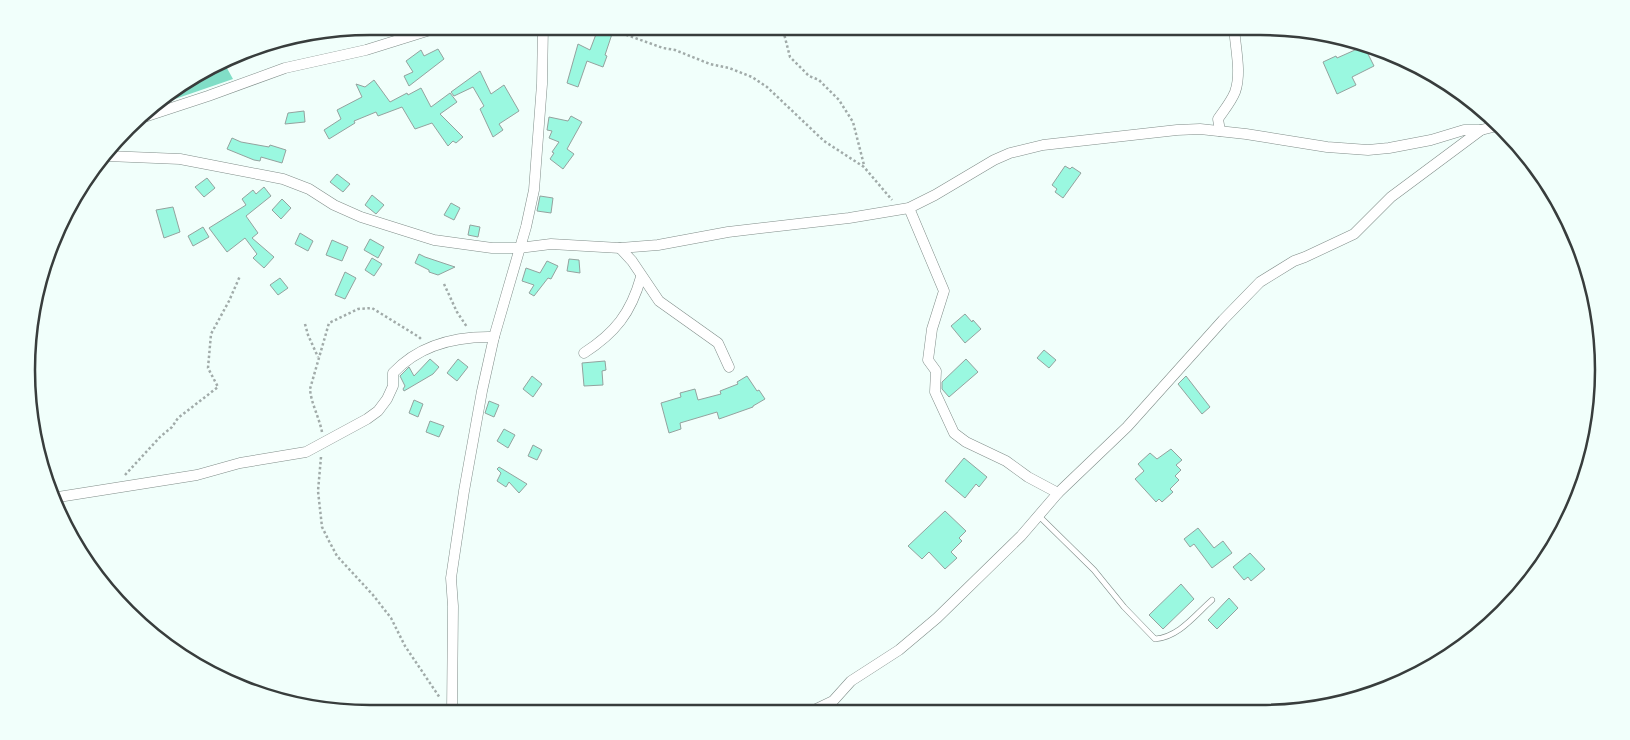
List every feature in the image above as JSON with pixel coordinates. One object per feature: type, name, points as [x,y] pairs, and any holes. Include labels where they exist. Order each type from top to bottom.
[{"type":"street","points":[[154,114],[285,68],[366,50],[414,35]]},
{"type":"street","points":[[452,705],[453,606],[451,578],[482,391],[494,337],[526,227],[534,190],[542,84],[543,35]]},
{"type":"street","points":[[1220,131],[1218,119],[1236,90],[1238,76],[1235,35]]},
{"type":"street","points":[[112,156],[180,158],[283,179],[309,189],[334,205],[361,217],[434,240],[492,248],[519,248],[551,244],[620,248],[658,245],[728,232],[849,218],[905,208],[935,195],[994,160],[1024,148],[1043,145],[1200,129],[1328,147],[1368,150],[1431,140],[1464,130],[1481,130],[1491,127]]},
{"type":"street","points":[[825,705],[833,701],[851,681],[899,650],[918,635],[1008,549],[1058,493],[1127,427],[1223,320],[1260,282],[1294,261],[1354,234],[1391,197],[1481,130]]},
{"type":"street","points":[[905,208],[944,291],[932,329],[928,360],[936,371],[935,392],[954,433],[966,442],[1006,461],[1028,477],[1058,493]]},
{"type":"street","points":[[620,248],[659,301],[718,343],[730,367]]},
{"type":"street","points":[[584,353],[603,341],[623,320],[638,289],[641,277]]},
{"type":"street","points":[[60,497],[197,475],[240,463],[306,452],[367,419],[378,411],[387,399],[393,386],[393,373],[402,363],[426,348],[458,338],[473,336],[494,337]]},
{"type":"lane","points":[[1039,516],[1094,570],[1124,607],[1155,639],[1164,638],[1176,632],[1212,600]]},
{"type":"path","points":[[627,35],[752,77],[768,87],[824,141],[864,167],[905,208]]},
{"type":"path","points":[[784,35],[790,57],[809,76],[819,80],[839,100],[853,122],[864,167]]},
{"type":"path","points":[[114,487],[160,437],[172,427],[178,418],[218,387],[208,368],[211,334],[240,276]]},
{"type":"path","points":[[444,284],[457,312],[473,336]]},
{"type":"path","points":[[426,348],[419,337],[372,308],[358,309],[329,323],[310,389],[324,443],[319,463],[318,491],[322,527],[337,556],[373,595],[391,618],[405,646],[441,699]]},
{"type":"path","points":[[305,324],[319,359]]},
{"type":"green space","points":[[227,68],[233,79],[171,100],[202,80]]},
{"type":"building","points":[[596,35],[612,35],[603,67],[587,61],[578,87],[567,83],[578,44],[590,50]]},
{"type":"building","points":[[438,49],[444,59],[409,86],[404,76],[413,72],[406,61],[421,50],[424,56]]},
{"type":"building","points":[[1357,49],[1367,53],[1374,66],[1352,77],[1356,85],[1337,94],[1323,62],[1336,56],[1337,58]]},
{"type":"building","points":[[480,71],[491,94],[504,85],[519,111],[499,124],[503,130],[493,137],[480,109],[484,106],[473,87],[454,96],[451,92]]},
{"type":"building","points":[[374,80],[390,102],[421,88],[431,107],[450,93],[457,102],[440,114],[463,137],[456,143],[453,141],[448,146],[432,123],[415,129],[402,107],[378,116],[376,112],[354,121],[355,123],[329,139],[324,130],[341,119],[337,110],[362,97],[356,84],[365,87]]},
{"type":"building","points":[[304,111],[305,122],[285,124],[288,113]]},
{"type":"building","points":[[571,116],[582,122],[567,149],[574,154],[563,169],[550,159],[554,153],[552,152],[559,142],[549,138],[552,131],[547,130],[549,117],[568,121]]},
{"type":"building","points":[[232,138],[241,142],[269,147],[270,145],[286,150],[282,163],[261,157],[260,161],[254,160],[227,149]]},
{"type":"building","points":[[1065,166],[1070,169],[1072,167],[1081,173],[1063,198],[1055,192],[1057,189],[1052,185]]},
{"type":"building","points":[[337,174],[350,184],[343,192],[330,182]]},
{"type":"building","points":[[207,178],[215,188],[204,197],[195,187]]},
{"type":"building","points":[[264,187],[271,196],[246,216],[258,233],[252,238],[274,257],[264,268],[253,258],[257,254],[245,238],[227,252],[209,228],[246,205],[242,199],[253,190],[256,194]]},
{"type":"building","points":[[372,195],[384,205],[376,214],[365,205]]},
{"type":"building","points":[[540,196],[553,198],[551,213],[537,211]]},
{"type":"building","points":[[282,199],[291,208],[281,219],[272,210]]},
{"type":"building","points":[[451,203],[460,208],[454,220],[444,215]]},
{"type":"building","points":[[173,207],[180,232],[164,238],[156,210]]},
{"type":"building","points":[[470,225],[480,227],[478,237],[468,235]]},
{"type":"building","points":[[203,227],[209,237],[193,246],[188,236]]},
{"type":"building","points":[[300,233],[313,241],[308,251],[295,244]]},
{"type":"building","points":[[370,239],[384,247],[378,258],[364,250]]},
{"type":"building","points":[[332,240],[348,247],[342,261],[326,255]]},
{"type":"building","points":[[419,254],[455,267],[438,275],[429,272],[429,270],[415,263]]},
{"type":"building","points":[[372,258],[382,264],[374,276],[365,270]]},
{"type":"building","points":[[569,259],[579,260],[580,273],[567,271]]},
{"type":"building","points":[[547,261],[558,266],[551,279],[548,278],[534,296],[529,293],[534,285],[522,281],[526,268],[540,273]]},
{"type":"building","points":[[345,272],[356,278],[345,299],[335,295]]},
{"type":"building","points":[[280,278],[288,288],[278,295],[270,285]]},
{"type":"building","points":[[965,314],[981,329],[965,343],[951,326]]},
{"type":"building","points":[[1044,350],[1056,360],[1049,368],[1037,358]]},
{"type":"building","points":[[430,359],[439,367],[433,374],[404,391],[405,386],[400,376],[409,367],[414,376]]},
{"type":"building","points":[[458,359],[468,367],[457,381],[447,373]]},
{"type":"building","points":[[966,359],[978,372],[949,397],[942,389],[942,382]]},
{"type":"building","points":[[605,361],[606,370],[602,371],[603,385],[584,386],[582,363]]},
{"type":"building","points":[[532,376],[542,384],[533,397],[523,389]]},
{"type":"building","points":[[747,376],[765,399],[753,407],[719,419],[717,412],[680,423],[681,429],[669,433],[661,403],[681,397],[680,393],[695,389],[698,400],[721,394],[720,391],[738,384],[737,382]]},
{"type":"building","points":[[1186,376],[1210,407],[1202,414],[1178,384]]},
{"type":"building","points":[[414,400],[423,404],[418,417],[409,413]]},
{"type":"building","points":[[489,401],[499,405],[494,417],[485,413]]},
{"type":"building","points":[[430,421],[444,426],[439,437],[426,432]]},
{"type":"building","points":[[504,429],[515,435],[508,448],[497,441]]},
{"type":"building","points":[[533,445],[542,450],[537,460],[528,456]]},
{"type":"building","points":[[1171,449],[1182,460],[1176,465],[1181,470],[1175,476],[1179,480],[1170,489],[1173,492],[1162,502],[1159,499],[1156,502],[1135,479],[1144,471],[1138,464],[1150,453],[1157,459]]},
{"type":"building","points":[[964,458],[987,477],[979,487],[976,484],[965,498],[945,481]]},
{"type":"building","points":[[499,467],[527,484],[519,493],[509,482],[506,487],[497,481],[501,473],[497,469]]},
{"type":"building","points":[[945,511],[966,531],[959,538],[962,541],[951,552],[957,558],[945,569],[929,552],[922,559],[908,546]]},
{"type":"building","points":[[1198,528],[1214,548],[1223,541],[1232,553],[1212,568],[1194,544],[1190,547],[1184,539]]},
{"type":"building","points":[[1250,553],[1265,569],[1251,581],[1248,577],[1244,580],[1233,567]]},
{"type":"building","points":[[1181,584],[1194,599],[1163,629],[1149,615]]},
{"type":"building","points":[[1229,598],[1238,608],[1217,629],[1208,620]]}]
